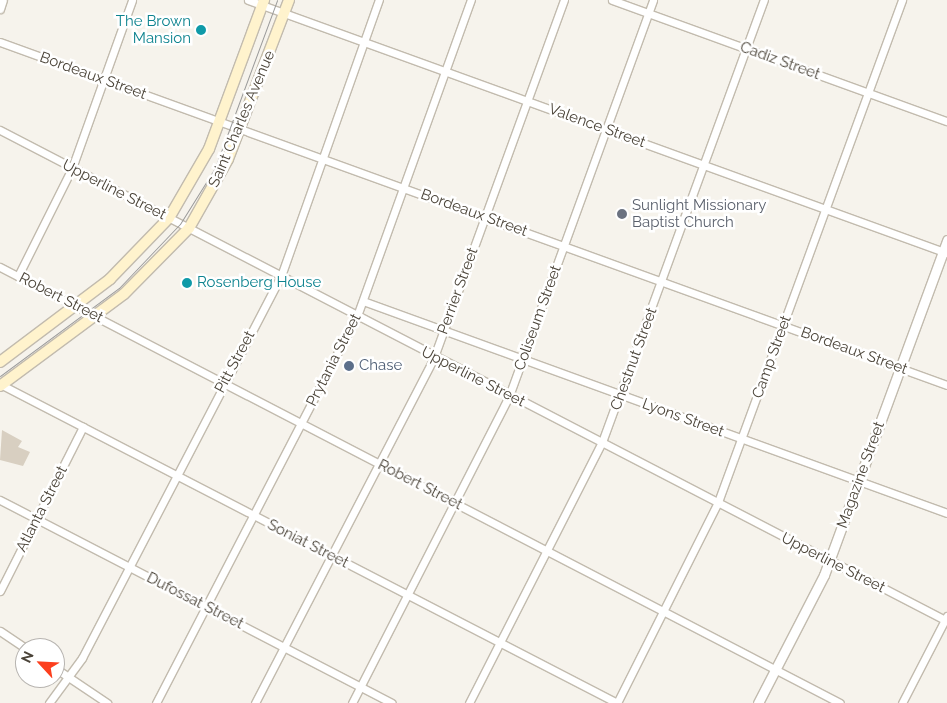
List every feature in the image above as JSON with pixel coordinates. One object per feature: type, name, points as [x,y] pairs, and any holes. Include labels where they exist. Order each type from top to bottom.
[{"type":"main road","name":"Saint Charles Avenue","points":[[1,385],[95,316],[144,277],[189,228],[206,203],[240,130],[289,0]]},
{"type":"main road","name":"Saint Charles Avenue","points":[[0,362],[76,306],[134,258],[169,218],[198,173],[263,3]]},
{"type":"street","points":[[0,9],[3,0]]},
{"type":"street","points":[[18,276],[72,168],[132,0]]},
{"type":"street","name":"Valence Street","points":[[248,0],[263,3],[284,13],[945,252]]},
{"type":"street","name":"Pitt Street","points":[[48,703],[68,677],[129,567],[281,276],[379,0]]},
{"type":"street","name":"Prytania Street","points":[[156,703],[357,316],[471,0]]},
{"type":"street","name":"Perrier Street","points":[[255,703],[434,357],[564,0]]},
{"type":"street","name":"Cadiz Street","points":[[612,0],[947,121]]},
{"type":"street","name":"Coliseum Street","points":[[352,703],[509,396],[654,0]]},
{"type":"street","name":"Chestnut Street","points":[[469,703],[602,442],[621,395],[764,0]]},
{"type":"street","name":"Camp Street","points":[[617,703],[665,612],[718,502],[902,0]]},
{"type":"street","name":"Bordeaux Street","points":[[0,42],[947,385]]},
{"type":"street","name":"Upperline Street","points":[[0,130],[509,396],[602,442],[829,561],[946,619]]},
{"type":"street","name":"Magazine Street","points":[[758,703],[829,561],[945,252],[947,240]]},
{"type":"street","name":"Robert Street","points":[[0,267],[840,703]]},
{"type":"street","name":"Lyons Street","points":[[363,301],[947,514]]},
{"type":"street","name":"Soniat Street","points":[[1,385],[617,703]]},
{"type":"street","name":"Atlanta Street","points":[[0,591],[83,427]]},
{"type":"street","name":"Dufossat Street","points":[[0,500],[391,703]]},
{"type":"street","points":[[902,703],[946,619]]},
{"type":"street","points":[[0,631],[15,641]]},
{"type":"street","points":[[65,675],[107,703]]},
{"type":"building","points":[[2,430],[22,441],[18,447],[30,452],[23,466],[0,460]]},
{"type":"tram line","points":[[0,376],[119,288],[180,224],[215,168],[277,0]]},
{"type":"place","name":"The Brown Mansion","points":[[201,30]]},
{"type":"place","name":"Sunlight Missionary Baptist Church","points":[[622,214]]},
{"type":"place","name":"Rosenberg House","points":[[187,283]]},
{"type":"place","name":"Chase","points":[[349,366]]}]
